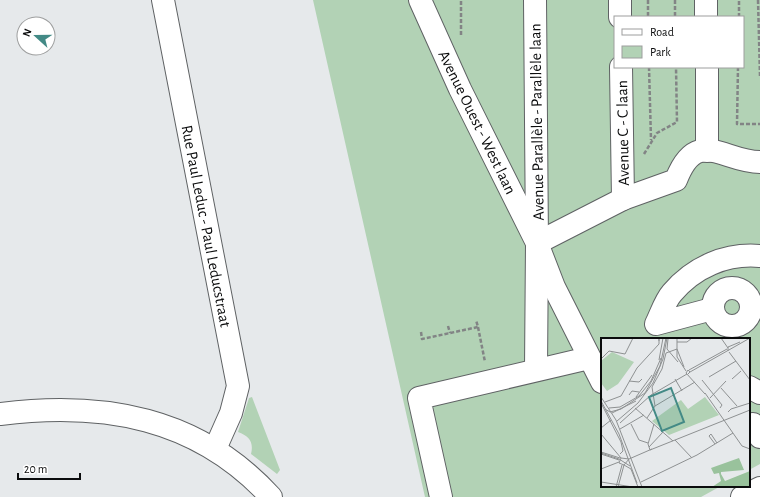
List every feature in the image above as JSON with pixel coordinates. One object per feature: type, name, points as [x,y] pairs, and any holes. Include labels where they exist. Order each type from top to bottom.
[{"type":"street","name":"Rue Paul Leduc - Paul Leducstraat","points":[[163,0],[238,386],[231,413],[215,449]]},
{"type":"street","name":"Avenue Ouest - West laan","points":[[420,0],[460,89],[537,243],[554,287],[601,380]]},
{"type":"street","name":"Avenue Parallèle - Parallèle laan","points":[[535,0],[537,243],[536,370]]},
{"type":"street","points":[[620,0],[620,16]]},
{"type":"street","points":[[706,0],[706,16]]},
{"type":"street","name":"Avenue C - C laan","points":[[621,68],[623,200]]},
{"type":"street","points":[[707,68],[707,150]]},
{"type":"street","points":[[537,243],[623,200],[676,180],[682,165],[688,157],[707,150],[720,151],[748,162],[760,162]]},
{"type":"street","points":[[712,309],[656,324],[671,294],[692,274],[720,259],[744,254],[760,256]]},
{"type":"street","points":[[727,288],[740,289],[755,297],[749,316],[736,333],[720,323],[713,314],[712,309],[716,296],[727,288]]},
{"type":"street","points":[[441,497],[419,398],[589,358]]},
{"type":"street","points":[[750,388],[760,393]]},
{"type":"street","points":[[0,414],[43,410],[101,411],[132,416],[167,427],[215,449],[271,497]]},
{"type":"street","points":[[742,497],[760,488]]},
{"type":"path","points":[[648,0],[648,16]]},
{"type":"path","points":[[675,0],[675,16]]},
{"type":"path","points":[[738,16],[739,0]]},
{"type":"path","points":[[758,0],[760,76]]},
{"type":"path","points":[[649,68],[651,141]]},
{"type":"path","points":[[623,165],[644,155],[657,133],[677,122],[676,68]]},
{"type":"path","points":[[738,68],[737,124],[760,124]]},
{"type":"path","points":[[476,320],[490,381]]},
{"type":"path","points":[[448,326],[450,333]]},
{"type":"path","points":[[421,332],[422,339],[478,327]]},
{"type":"green space","points":[[313,0],[760,0],[760,464],[750,469],[750,338],[601,338],[601,487],[719,487],[701,497],[425,497]]},
{"type":"green space","points":[[252,397],[280,470],[277,474],[251,454],[252,446],[250,440],[245,435],[238,432],[249,398]]}]
